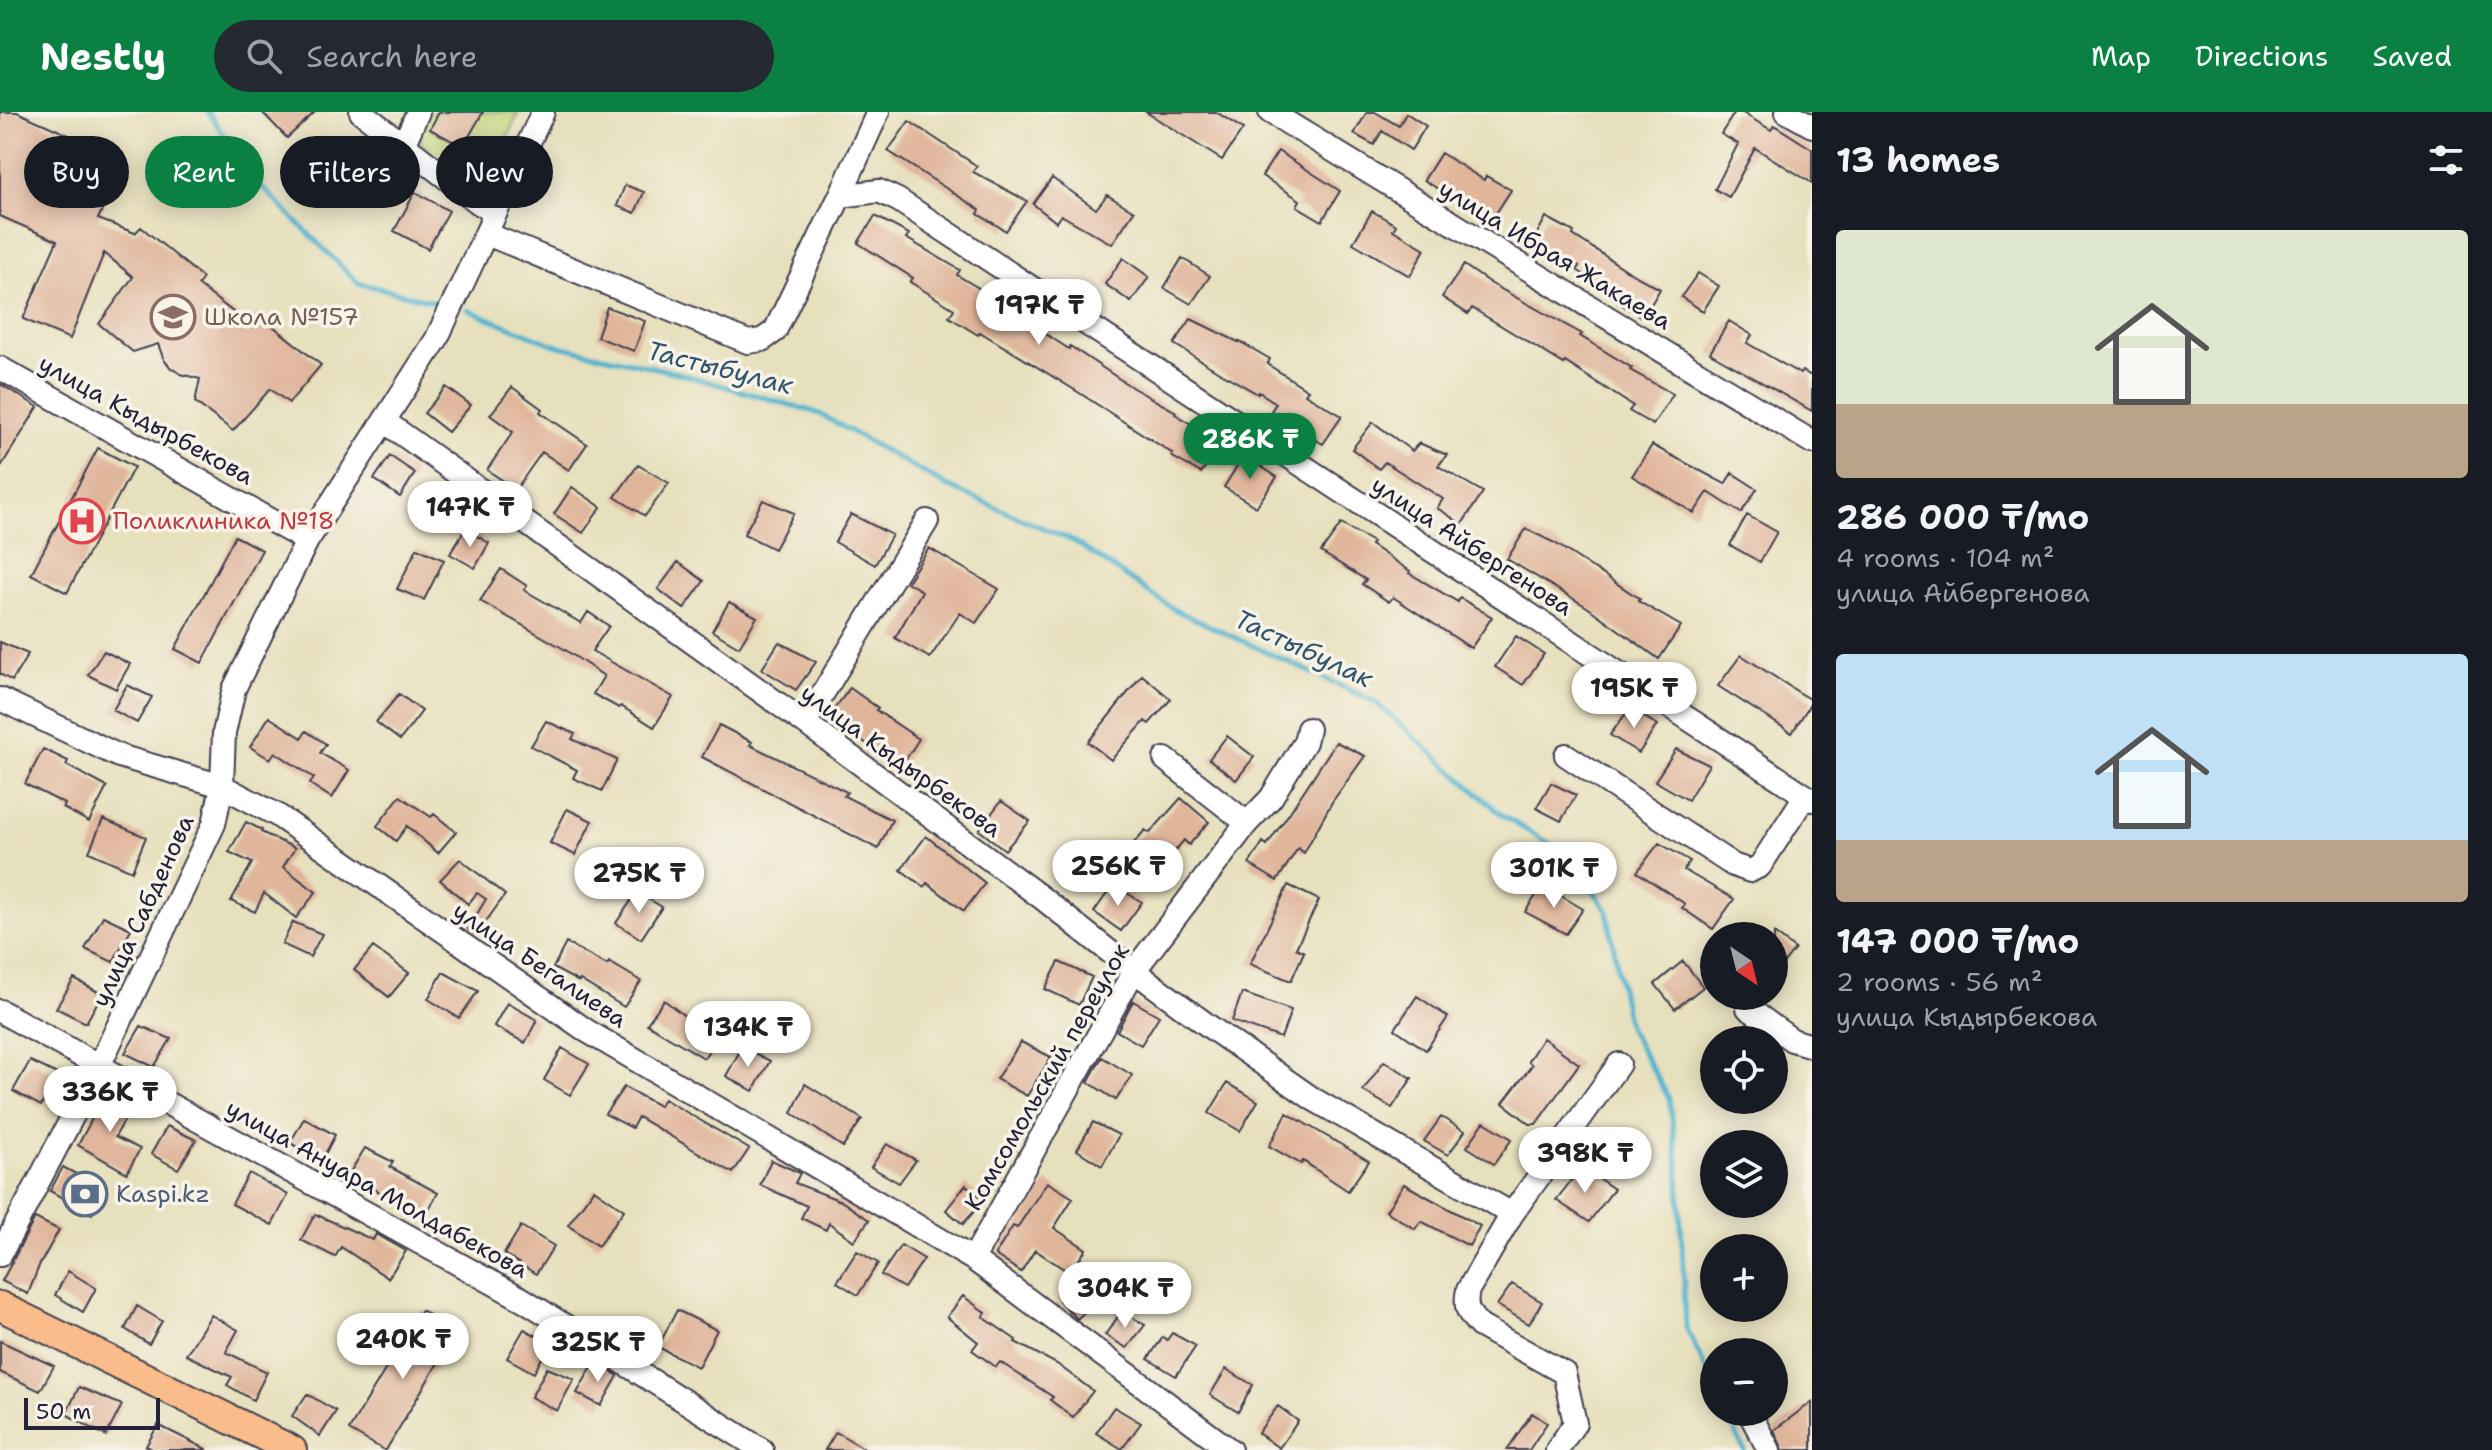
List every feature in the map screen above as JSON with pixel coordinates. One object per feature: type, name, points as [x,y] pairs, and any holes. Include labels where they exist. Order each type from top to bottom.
[{"type":"main road","points":[[0,1306],[292,1450]]},
{"type":"street","points":[[361,112],[391,136]]},
{"type":"street","points":[[407,136],[418,112]]},
{"type":"street","name":"улица Сабденова","points":[[0,1255],[100,1064],[214,824],[222,786],[224,733],[234,689],[307,541],[436,340],[543,112]]},
{"type":"street","points":[[420,161],[491,223],[748,342],[762,340],[775,331],[878,112]]},
{"type":"street","name":"улица Ибрая Жакаева","points":[[1270,112],[1812,442]]},
{"type":"street","points":[[1787,112],[1812,126]]},
{"type":"street","name":"улица Айбергенова","points":[[840,196],[879,191],[898,200],[1809,798]]},
{"type":"street","name":"улица Кыдырбекова","points":[[0,368],[307,541]]},
{"type":"street","name":"улица Кыдырбекова","points":[[384,421],[805,723],[1042,898],[1134,971],[1313,1099],[1512,1214]]},
{"type":"street","points":[[805,723],[927,521]]},
{"type":"street","name":"улица Бегалиева","points":[[0,699],[119,756],[222,786],[277,815],[587,1031],[973,1259],[1230,1450]]},
{"type":"street","name":"Комсомольский переулок","points":[[973,1259],[1134,971],[1247,823],[1271,798],[1305,742],[1308,729]]},
{"type":"street","points":[[1566,755],[1733,865],[1750,871],[1760,866],[1809,798]]},
{"type":"street","points":[[1165,759],[1247,823]]},
{"type":"street","points":[[1751,1010],[1792,1040],[1812,1046]]},
{"type":"street","name":"улица Ануара Молдабекова","points":[[0,1011],[524,1300],[762,1450]]},
{"type":"street","points":[[1557,1450],[1575,1423],[1564,1373],[1480,1326],[1465,1304],[1468,1290],[1512,1214],[1619,1064]]},
{"type":"street","points":[[1756,1426],[1769,1450]]},
{"type":"green space","points":[[427,112],[519,112],[508,136],[436,136],[436,158],[419,136]]},
{"type":"building","name":"Школа №157","points":[[0,112],[17,112],[71,136],[24,136],[24,208],[103,208],[98,219],[135,233],[141,227],[203,278],[198,285],[250,325],[258,314],[321,365],[289,403],[270,389],[233,431],[195,402],[200,379],[171,368],[158,344],[133,352],[99,324],[133,277],[104,253],[70,339],[23,319],[57,241],[0,216]]},
{"type":"building","points":[[262,112],[315,112],[289,136],[285,136]]},
{"type":"building","points":[[439,112],[483,112],[469,136],[443,136],[430,129]]},
{"type":"building","points":[[1146,112],[1216,112],[1243,129],[1222,160]]},
{"type":"building","points":[[1367,112],[1375,112],[1399,126],[1406,113],[1426,126],[1411,150],[1382,131],[1374,145],[1354,134]]},
{"type":"building","points":[[1735,112],[1741,112],[1771,130],[1774,125],[1812,149],[1812,183],[1755,148],[1729,197],[1715,189],[1738,144],[1721,134]]},
{"type":"building","points":[[909,121],[977,166],[973,172],[1027,201],[1006,231],[978,214],[980,210],[888,151]]},
{"type":"building","points":[[1278,151],[1340,191],[1322,221],[1297,206],[1300,200],[1262,176]]},
{"type":"building","points":[[1441,153],[1484,180],[1486,176],[1511,190],[1493,218],[1424,180]]},
{"type":"building","points":[[1052,178],[1096,209],[1107,195],[1134,211],[1112,244],[1061,215],[1056,222],[1033,204]]},
{"type":"building","points":[[625,185],[644,192],[635,213],[617,206]]},
{"type":"building","points":[[420,195],[436,204],[436,208],[449,211],[428,249],[394,231],[406,208],[420,208]]},
{"type":"building","points":[[1372,211],[1396,225],[1393,230],[1425,249],[1410,276],[1353,243]]},
{"type":"building","points":[[875,216],[909,234],[906,238],[960,270],[957,275],[1000,301],[998,303],[1176,412],[1222,444],[1201,473],[1078,392],[980,332],[978,335],[949,317],[954,309],[910,282],[913,278],[858,243]]},
{"type":"building","points":[[1546,217],[1660,289],[1643,318],[1577,270],[1579,266],[1533,241]]},
{"type":"building","points":[[1123,258],[1149,277],[1131,302],[1105,284]]},
{"type":"building","points":[[1182,258],[1210,276],[1191,304],[1164,288]]},
{"type":"building","points":[[1464,265],[1490,283],[1582,334],[1580,336],[1632,368],[1630,370],[1673,394],[1653,425],[1629,411],[1633,406],[1565,362],[1472,308],[1468,314],[1442,297]]},
{"type":"building","points":[[1698,273],[1719,286],[1703,311],[1681,297]]},
{"type":"building","points":[[607,307],[645,321],[634,351],[597,337]]},
{"type":"building","points":[[1191,319],[1270,359],[1267,364],[1308,390],[1305,394],[1342,416],[1323,444],[1270,413],[1276,403],[1174,344]]},
{"type":"building","points":[[1729,321],[1752,335],[1747,343],[1800,374],[1802,371],[1812,376],[1812,411],[1710,353]]},
{"type":"building","points":[[0,384],[38,407],[0,468]]},
{"type":"building","points":[[446,387],[471,405],[448,432],[424,413]]},
{"type":"building","points":[[512,387],[542,409],[540,412],[587,444],[569,470],[542,452],[516,489],[487,470],[513,432],[490,415]]},
{"type":"building","points":[[1373,422],[1412,451],[1419,443],[1447,455],[1438,466],[1483,492],[1462,524],[1437,508],[1443,499],[1385,462],[1379,469],[1352,449]]},
{"type":"building","points":[[1652,445],[1725,484],[1732,473],[1757,489],[1741,513],[1708,492],[1694,513],[1632,476]]},
{"type":"building","name":"Поликлиника №18","points":[[98,448],[134,467],[67,593],[31,574]]},
{"type":"building","points":[[1244,455],[1277,477],[1256,507],[1224,487]]},
{"type":"building","points":[[390,456],[415,473],[400,497],[374,479]]},
{"type":"building","points":[[638,465],[669,483],[645,516],[615,497]]},
{"type":"building","points":[[572,487],[601,507],[583,533],[554,514]]},
{"type":"building","points":[[763,500],[794,513],[774,549],[744,534]]},
{"type":"building","points":[[851,514],[892,535],[875,565],[835,542]]},
{"type":"building","points":[[1747,515],[1777,532],[1760,562],[1730,545]]},
{"type":"building","points":[[1341,524],[1373,542],[1371,545],[1409,573],[1458,602],[1460,598],[1492,617],[1471,648],[1393,597],[1389,602],[1362,584],[1366,580],[1321,552]]},
{"type":"building","points":[[465,529],[489,543],[475,568],[450,554]]},
{"type":"building","points":[[1526,529],[1555,543],[1640,599],[1638,601],[1681,626],[1659,659],[1587,607],[1507,559]]},
{"type":"building","points":[[235,536],[262,550],[202,663],[175,649]]},
{"type":"building","points":[[417,548],[444,560],[424,600],[397,589]]},
{"type":"building","points":[[929,548],[999,589],[976,623],[960,613],[930,658],[895,638],[922,591],[907,582]]},
{"type":"building","points":[[678,562],[704,581],[684,609],[658,589]]},
{"type":"building","points":[[501,569],[527,586],[524,590],[581,623],[588,612],[609,626],[592,651],[673,697],[654,727],[621,706],[619,708],[593,694],[604,676],[564,649],[480,601]]},
{"type":"building","points":[[729,602],[757,617],[739,647],[712,631]]},
{"type":"building","points":[[1516,636],[1544,654],[1523,685],[1495,667]]},
{"type":"building","points":[[0,642],[28,654],[12,681],[0,674]]},
{"type":"building","points":[[779,642],[816,662],[796,690],[762,669]]},
{"type":"building","points":[[104,651],[130,664],[116,689],[88,675]]},
{"type":"building","points":[[1741,655],[1812,701],[1792,733],[1718,686]]},
{"type":"building","points":[[1142,675],[1171,699],[1149,724],[1145,721],[1111,760],[1088,742]]},
{"type":"building","points":[[127,685],[152,697],[137,723],[113,710]]},
{"type":"building","points":[[850,688],[919,739],[900,768],[829,716]]},
{"type":"building","points":[[399,694],[422,711],[400,740],[376,722]]},
{"type":"building","points":[[1630,708],[1657,725],[1639,753],[1610,735]]},
{"type":"building","points":[[269,717],[302,738],[306,731],[326,744],[320,753],[349,770],[332,798],[310,784],[314,778],[275,752],[270,759],[250,747]]},
{"type":"building","points":[[546,721],[575,734],[572,739],[617,760],[602,791],[573,778],[577,770],[531,746]]},
{"type":"building","points":[[719,725],[752,742],[750,745],[847,792],[844,796],[892,820],[878,849],[702,757]]},
{"type":"building","points":[[1227,736],[1254,757],[1236,780],[1209,759]]},
{"type":"building","points":[[1336,742],[1365,756],[1332,802],[1304,853],[1298,848],[1277,881],[1249,864],[1263,842],[1267,845]]},
{"type":"building","points":[[43,749],[68,761],[66,765],[107,787],[89,822],[63,808],[65,804],[25,784]]},
{"type":"building","points":[[1676,749],[1709,765],[1688,800],[1655,781]]},
{"type":"building","points":[[1551,783],[1576,795],[1561,821],[1536,808]]},
{"type":"building","points":[[400,796],[431,817],[434,814],[456,832],[438,853],[407,826],[396,841],[377,826]]},
{"type":"building","points":[[1181,798],[1209,822],[1189,845],[1184,840],[1155,875],[1126,852],[1145,830],[1150,833]]},
{"type":"building","points":[[1001,801],[1030,821],[1005,850],[979,830]]},
{"type":"building","points":[[567,809],[592,821],[575,855],[550,843]]},
{"type":"building","points":[[103,819],[146,837],[132,871],[89,852]]},
{"type":"building","points":[[246,822],[295,848],[283,867],[316,892],[296,918],[264,893],[255,912],[231,901],[252,863],[229,852]]},
{"type":"building","points":[[926,836],[985,883],[964,911],[927,883],[924,887],[901,870]]},
{"type":"building","points":[[1659,843],[1690,861],[1684,870],[1734,899],[1718,922],[1703,922],[1682,908],[1685,904],[1637,872]]},
{"type":"building","points":[[460,859],[505,895],[476,935],[468,929],[486,899],[477,893],[468,904],[440,880]]},
{"type":"building","points":[[1113,885],[1142,902],[1121,931],[1094,912]]},
{"type":"building","points":[[1288,885],[1319,900],[1296,948],[1304,952],[1291,981],[1250,964]]},
{"type":"building","points":[[1543,885],[1583,909],[1566,934],[1525,912]]},
{"type":"building","points":[[637,892],[662,907],[641,939],[616,923]]},
{"type":"building","points":[[103,916],[131,929],[113,962],[85,949]]},
{"type":"building","points":[[293,922],[322,934],[310,957],[282,944]]},
{"type":"building","points":[[566,943],[607,965],[609,962],[641,981],[624,1007],[580,980],[553,968]]},
{"type":"building","points":[[1788,944],[1795,949],[1788,958]]},
{"type":"building","points":[[373,947],[409,973],[389,997],[354,970]]},
{"type":"building","points":[[1683,961],[1700,983],[1700,989],[1675,1009],[1655,984]]},
{"type":"building","points":[[1059,962],[1092,977],[1079,1005],[1045,989]]},
{"type":"building","points":[[443,972],[478,991],[459,1018],[428,999]]},
{"type":"building","points":[[74,979],[102,994],[86,1023],[56,1008]]},
{"type":"building","points":[[1242,993],[1291,1010],[1281,1038],[1232,1021]]},
{"type":"building","points":[[1417,996],[1448,1017],[1426,1050],[1395,1029]]},
{"type":"building","points":[[664,1000],[695,1024],[701,1016],[723,1029],[704,1058],[647,1024]]},
{"type":"building","points":[[1133,1001],[1159,1016],[1141,1045],[1117,1031]]},
{"type":"building","points":[[507,1003],[537,1020],[525,1043],[494,1026]]},
{"type":"building","points":[[141,1026],[171,1039],[154,1067],[125,1053]]},
{"type":"building","points":[[1543,1038],[1579,1064],[1536,1124],[1530,1124],[1503,1103],[1532,1065],[1528,1061]]},
{"type":"building","points":[[1021,1042],[1051,1057],[1027,1096],[996,1079]]},
{"type":"building","points":[[742,1047],[770,1061],[753,1091],[726,1076]]},
{"type":"building","points":[[562,1048],[589,1064],[570,1095],[544,1080]]},
{"type":"building","points":[[1102,1057],[1132,1075],[1116,1100],[1088,1082]]},
{"type":"building","points":[[30,1061],[59,1075],[41,1106],[13,1091]]},
{"type":"building","points":[[1384,1061],[1412,1078],[1392,1108],[1363,1091]]},
{"type":"building","points":[[1227,1083],[1258,1101],[1240,1131],[1209,1113]]},
{"type":"building","points":[[805,1084],[862,1119],[843,1147],[792,1113]]},
{"type":"building","points":[[624,1087],[659,1106],[664,1099],[749,1149],[733,1173],[638,1117],[632,1128],[605,1114]]},
{"type":"building","points":[[107,1091],[133,1105],[115,1137],[140,1149],[127,1173],[78,1145]]},
{"type":"building","points":[[1287,1113],[1369,1161],[1348,1191],[1303,1161],[1301,1164],[1269,1146]]},
{"type":"building","points":[[1441,1117],[1465,1131],[1448,1155],[1424,1141]]},
{"type":"building","points":[[304,1118],[335,1135],[322,1160],[290,1143]]},
{"type":"building","points":[[1093,1122],[1119,1135],[1102,1166],[1077,1150]]},
{"type":"building","points":[[1484,1122],[1512,1139],[1494,1164],[1467,1147]]},
{"type":"building","points":[[167,1126],[196,1140],[178,1169],[151,1154]]},
{"type":"building","points":[[887,1144],[916,1160],[899,1183],[871,1167]]},
{"type":"building","points":[[365,1148],[393,1162],[390,1167],[438,1193],[424,1218],[349,1174]]},
{"type":"building","points":[[771,1160],[800,1173],[795,1183],[841,1201],[869,1220],[854,1241],[829,1223],[826,1230],[801,1218],[807,1206],[760,1185]]},
{"type":"building","points":[[63,1167],[105,1190],[92,1214],[50,1191]]},
{"type":"building","points":[[1582,1167],[1614,1189],[1589,1222],[1556,1200]]},
{"type":"building","points":[[249,1173],[288,1195],[272,1225],[232,1204]]},
{"type":"building","points":[[1047,1182],[1073,1198],[1054,1228],[1086,1249],[1070,1273],[1035,1250],[1021,1272],[995,1255]]},
{"type":"building","points":[[1404,1184],[1480,1226],[1469,1246],[1421,1221],[1415,1229],[1386,1211]]},
{"type":"building","points":[[966,1185],[984,1200],[963,1224],[946,1210]]},
{"type":"building","points":[[594,1189],[624,1210],[598,1246],[568,1225]]},
{"type":"building","points":[[315,1214],[373,1240],[376,1234],[406,1251],[388,1278],[341,1247],[335,1257],[301,1240]]},
{"type":"building","points":[[35,1218],[59,1230],[28,1294],[2,1281]]},
{"type":"building","points":[[521,1226],[554,1246],[536,1274],[504,1254]]},
{"type":"building","points":[[901,1245],[924,1259],[904,1288],[881,1275]]},
{"type":"building","points":[[857,1251],[878,1263],[858,1295],[837,1282]]},
{"type":"building","points":[[68,1271],[96,1288],[83,1312],[55,1295]]},
{"type":"building","points":[[1079,1280],[1097,1300],[1077,1319],[1059,1300]]},
{"type":"building","points":[[1512,1284],[1542,1302],[1529,1324],[1497,1305]]},
{"type":"building","points":[[963,1296],[986,1313],[983,1317],[1015,1342],[1057,1364],[1093,1391],[1073,1417],[1050,1400],[1053,1397],[1000,1362],[996,1367],[972,1350],[978,1342],[947,1317]]},
{"type":"building","points":[[137,1306],[162,1321],[149,1344],[125,1329]]},
{"type":"building","points":[[421,1310],[457,1331],[384,1450],[349,1430]]},
{"type":"building","points":[[677,1310],[717,1330],[698,1367],[658,1347]]},
{"type":"building","points":[[1122,1311],[1145,1325],[1127,1348],[1105,1335]]},
{"type":"building","points":[[211,1315],[238,1330],[226,1352],[267,1372],[253,1400],[227,1385],[232,1377],[186,1355]]},
{"type":"building","points":[[524,1329],[550,1343],[534,1373],[507,1358]]},
{"type":"building","points":[[1172,1333],[1196,1346],[1176,1376],[1148,1359],[1163,1337],[1167,1340]]},
{"type":"building","points":[[0,1341],[54,1366],[40,1391],[0,1372]]},
{"type":"building","points":[[595,1361],[618,1376],[601,1406],[577,1393]]},
{"type":"building","points":[[547,1368],[574,1379],[557,1411],[531,1397]]},
{"type":"building","points":[[1226,1369],[1253,1385],[1238,1412],[1210,1395]]},
{"type":"building","points":[[79,1387],[122,1405],[106,1436],[66,1414]]},
{"type":"building","points":[[307,1394],[336,1411],[320,1436],[292,1416]]},
{"type":"building","points":[[1812,1402],[1812,1450],[1783,1450],[1774,1430],[1788,1426],[1788,1420]]},
{"type":"building","points":[[1278,1406],[1298,1421],[1279,1448],[1258,1433]]},
{"type":"building","points":[[1114,1407],[1141,1423],[1122,1449],[1096,1433]]},
{"type":"building","points":[[1532,1413],[1547,1423],[1529,1450],[1507,1450]]},
{"type":"building","points":[[158,1425],[208,1450],[154,1450],[146,1446]]},
{"type":"building","points":[[836,1432],[867,1450],[825,1450]]},
{"type":"waterway","name":"Тастыбулак","points":[[208,112],[254,179],[358,283],[436,302]]},
{"type":"waterway","name":"Тастыбулак","points":[[468,310],[555,345],[678,373],[818,413],[947,486],[1075,542],[1175,610],[1375,702],[1503,816],[1569,856],[1607,910],[1628,1027],[1669,1098],[1678,1164],[1686,1327],[1700,1356]]},
{"type":"waterway","name":"Тастыбулак","points":[[1733,1426],[1744,1450]]},
{"type":"place","name":"Школа №157","points":[[173,317]]},
{"type":"place","name":"Поликлиника №18","points":[[82,521]]},
{"type":"place","name":"Kaspi.kz","points":[[85,1194]]}]
